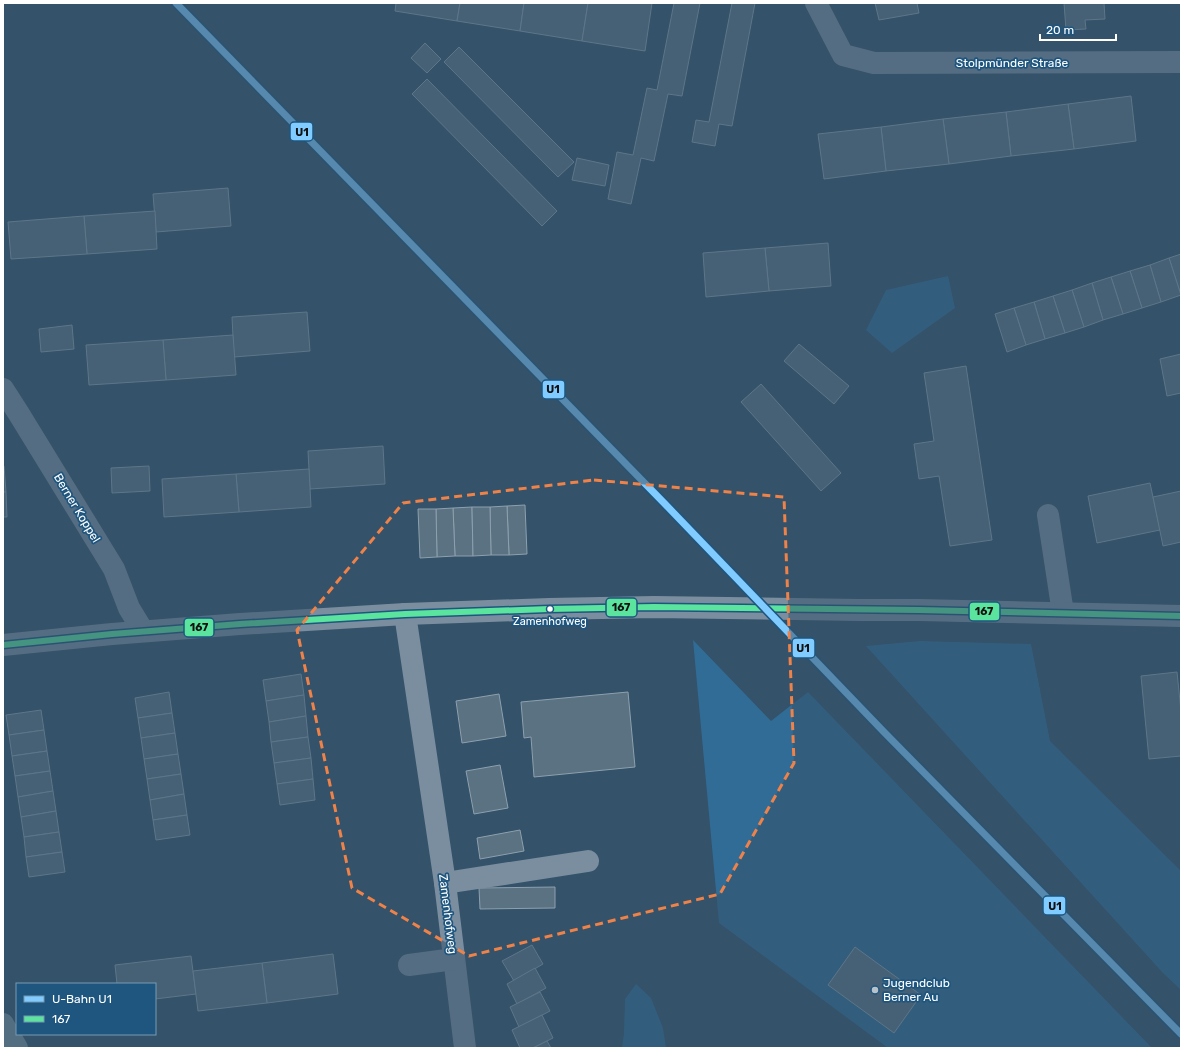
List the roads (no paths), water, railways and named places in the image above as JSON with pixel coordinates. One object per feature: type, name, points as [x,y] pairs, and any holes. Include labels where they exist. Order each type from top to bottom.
[{"type":"main road","points":[[3,1024],[17,1048]]},
{"type":"street","name":"Stolpmünder Straße","points":[[816,3],[843,55],[874,63],[1181,62]]},
{"type":"street","name":"Berner Koppel","points":[[3,389],[114,569],[129,608],[143,631]]},
{"type":"street","points":[[1042,516],[1056,613]]},
{"type":"street","points":[[3,645],[143,631],[240,624],[405,614],[564,608],[919,610],[1181,616]]},
{"type":"street","name":"Zamenhofweg","points":[[405,614],[444,883],[465,1048]]},
{"type":"street","points":[[444,883],[588,861]]},
{"type":"street","points":[[409,964],[454,959]]},
{"type":"metro line","name":"U1","points":[[176,3],[666,505],[883,731],[1181,1034]]},
{"type":"place","name":"Zamenhofweg","points":[[550,609]]},
{"type":"place","name":"Jugendclub Berner Au","points":[[875,990]]}]
